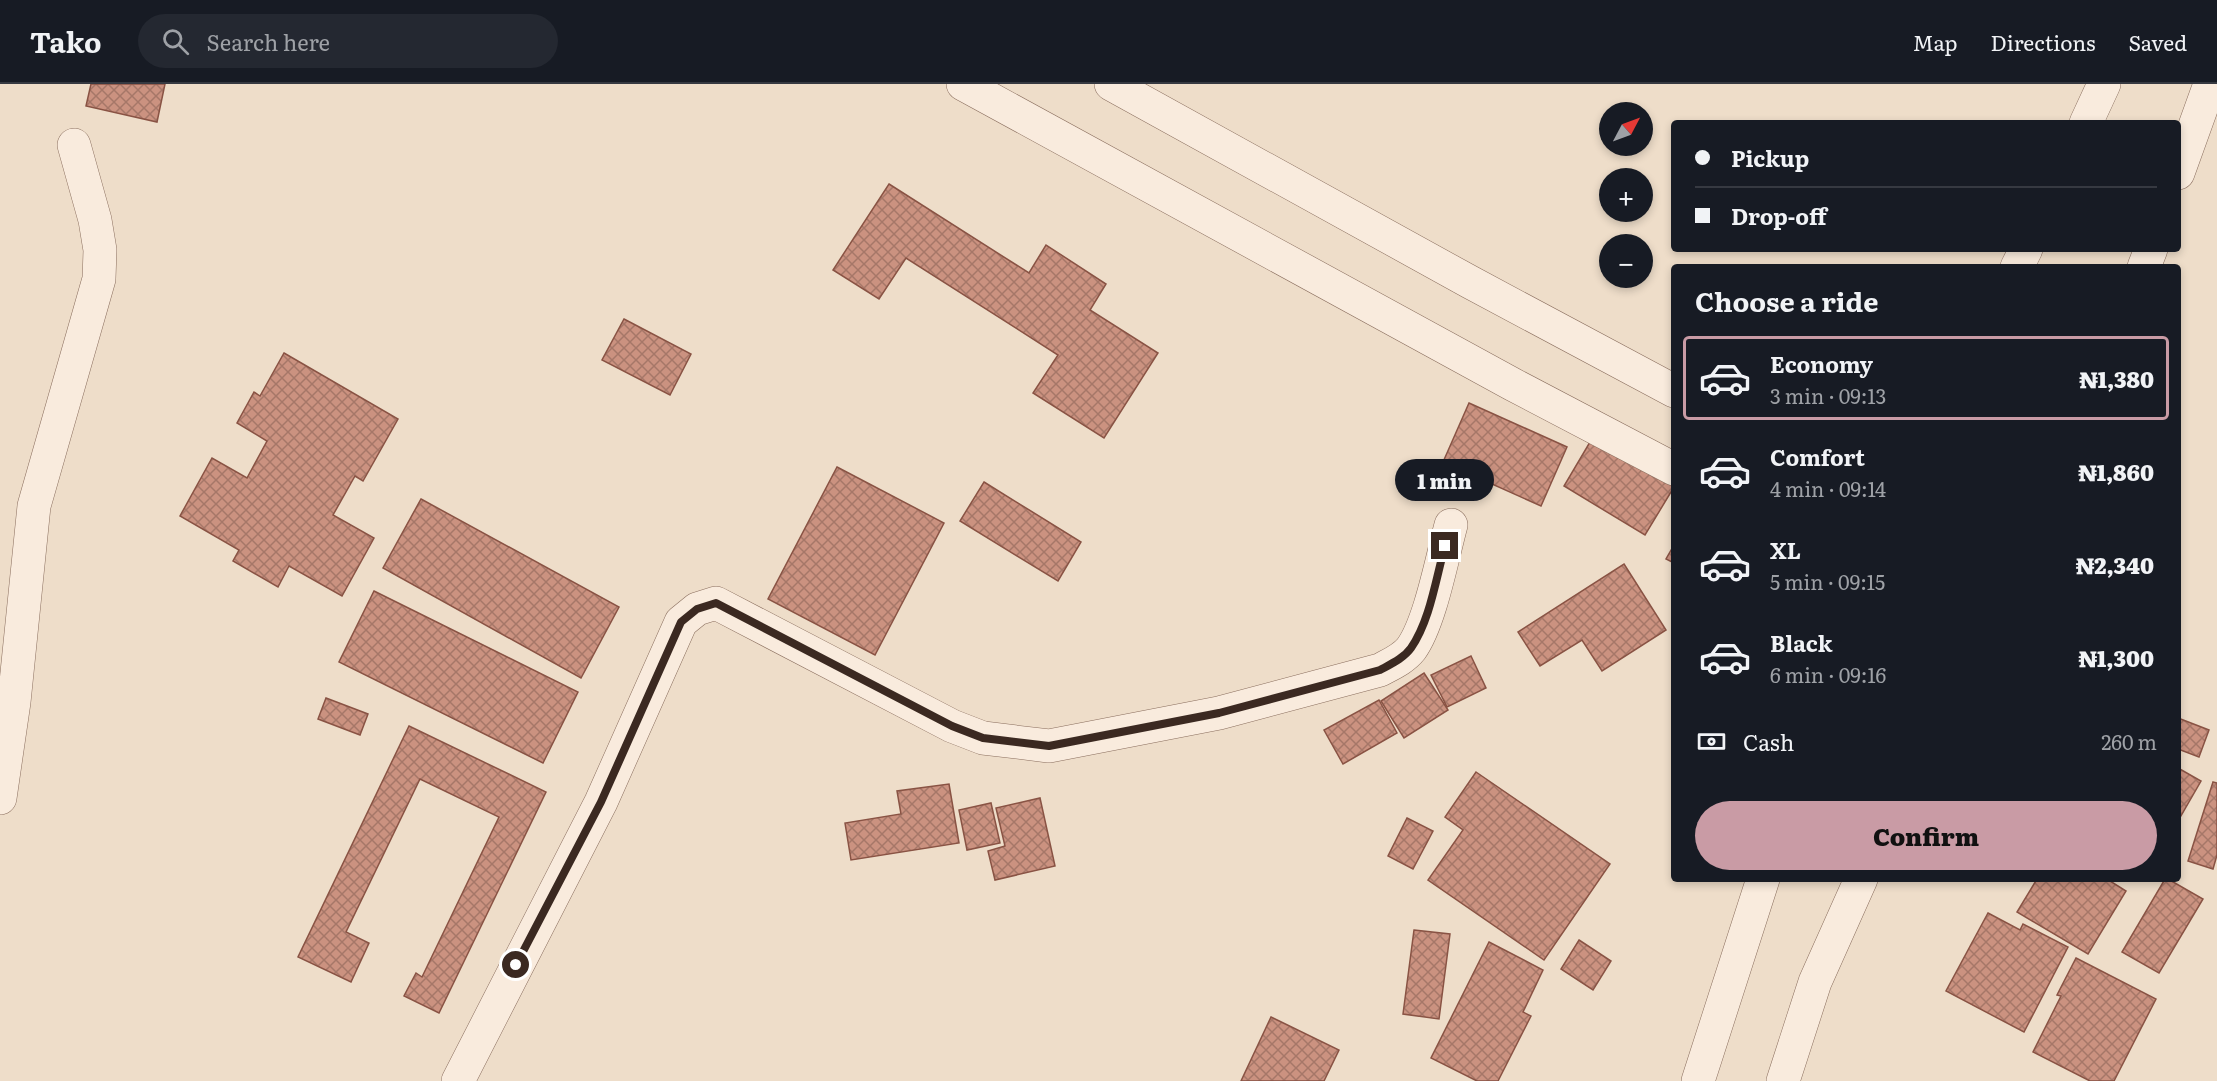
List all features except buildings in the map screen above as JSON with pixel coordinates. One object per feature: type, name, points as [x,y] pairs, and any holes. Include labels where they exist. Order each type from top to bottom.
[{"type":"street","points":[[963,84],[1512,384],[1671,466]]},
{"type":"street","points":[[1112,84],[1460,277],[1671,389]]},
{"type":"street","points":[[2087,120],[2104,84]]},
{"type":"street","points":[[2181,165],[2210,84]]},
{"type":"street","points":[[0,798],[14,702],[34,506],[99,279],[100,250],[74,145]]},
{"type":"street","points":[[458,1081],[601,802],[681,622],[697,609],[716,603],[962,730],[983,738],[1049,746],[1219,713],[1380,670],[1396,662],[1410,650],[1423,628],[1451,525]]},
{"type":"street","points":[[1698,1081],[1762,882]]},
{"type":"street","points":[[1783,1081],[1815,982],[1860,882]]},
{"type":"route","points":[[516,965],[601,802],[681,622],[697,609],[716,603],[952,726],[983,738],[1049,746],[1219,713],[1380,670],[1396,662],[1410,650],[1423,628],[1445,546]]}]
